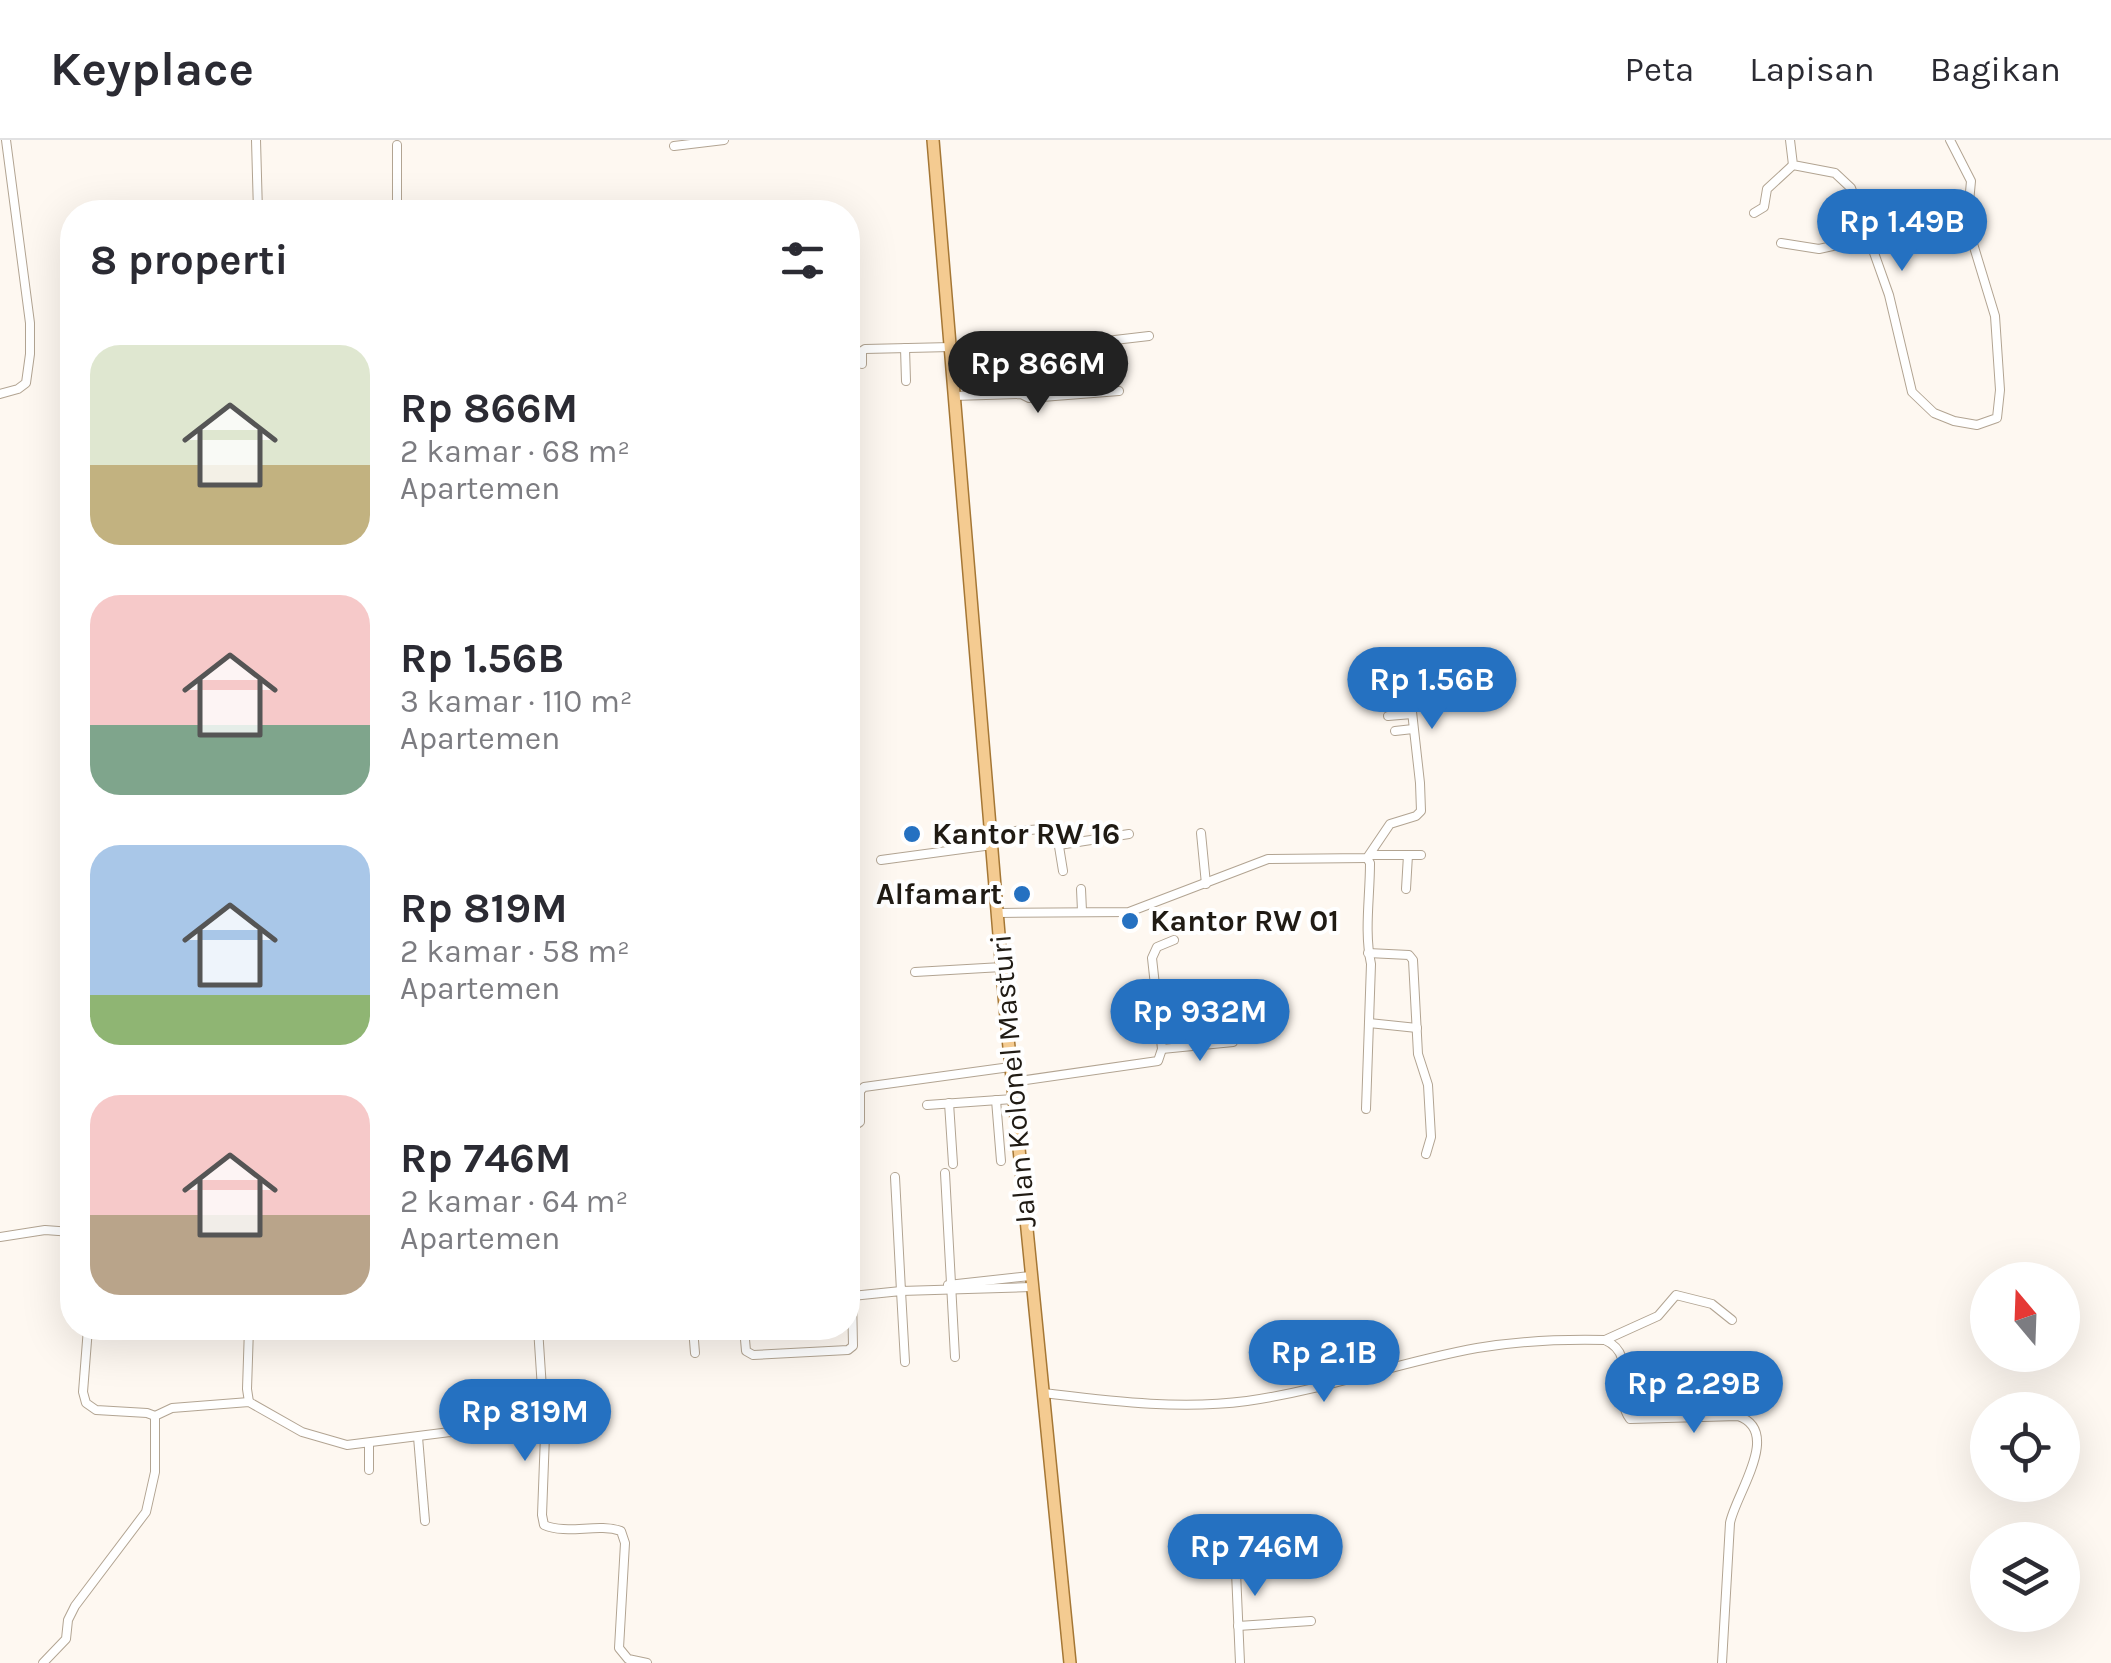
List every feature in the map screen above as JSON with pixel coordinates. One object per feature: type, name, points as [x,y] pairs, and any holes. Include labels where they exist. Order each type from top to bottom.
[{"type":"main road","name":"Jalan Kolonel Masturi","points":[[933,140],[1010,1067],[1070,1663]]},
{"type":"street","points":[[0,394],[26,383],[30,354],[27,298],[6,140]]},
{"type":"street","points":[[256,140],[258,200]]},
{"type":"street","points":[[674,146],[724,140]]},
{"type":"street","points":[[1790,140],[1792,166]]},
{"type":"street","points":[[1754,213],[1764,207],[1767,188],[1792,166],[1826,170],[1848,183],[1889,295],[1912,392],[1946,418],[1978,425],[1997,418],[2000,390],[1995,316],[1967,224],[1971,181],[1950,140]]},
{"type":"street","points":[[397,145],[397,200]]},
{"type":"street","points":[[1781,243],[1820,249],[1869,238]]},
{"type":"street","points":[[862,364],[865,349],[952,353],[1149,336]]},
{"type":"street","points":[[905,348],[906,381]]},
{"type":"street","points":[[954,396],[1021,394],[1030,398],[1119,390]]},
{"type":"street","points":[[1366,1108],[1371,964],[1366,945],[1369,856],[1390,824],[1420,811],[1409,685]]},
{"type":"street","points":[[1388,716],[1412,714]]},
{"type":"street","points":[[1394,731],[1413,729]]},
{"type":"street","points":[[881,860],[1056,828],[1063,870]]},
{"type":"street","points":[[1200,832],[1206,884]]},
{"type":"street","points":[[1060,845],[1129,834]]},
{"type":"street","points":[[1406,889],[1408,855]]},
{"type":"street","points":[[999,913],[1134,911],[1274,858],[1421,855]]},
{"type":"street","points":[[1081,889],[1082,910]]},
{"type":"street","points":[[1012,1082],[1158,1061],[1162,1050],[1152,958],[1158,947],[1174,940]]},
{"type":"street","points":[[1368,953],[1412,957],[1418,1054],[1428,1085],[1431,1137],[1426,1154]]},
{"type":"street","points":[[915,972],[1002,968]]},
{"type":"street","points":[[1369,1022],[1417,1028]]},
{"type":"street","points":[[1162,1050],[1234,1042]]},
{"type":"street","points":[[860,1122],[860,1091],[864,1086],[1010,1067]]},
{"type":"street","points":[[949,1104],[953,1164]]},
{"type":"street","points":[[927,1105],[1014,1104]]},
{"type":"street","points":[[996,1105],[1001,1162]]},
{"type":"street","points":[[945,1172],[954,1357]]},
{"type":"street","points":[[896,1177],[905,1362]]},
{"type":"street","points":[[0,1237],[60,1231]]},
{"type":"street","points":[[860,1295],[1031,1282]]},
{"type":"street","points":[[1605,1340],[1658,1316],[1676,1294],[1712,1304],[1732,1320]]},
{"type":"street","points":[[87,1340],[83,1392],[86,1403],[96,1410],[155,1416],[172,1408],[250,1402],[332,1444],[463,1431],[544,1435]]},
{"type":"street","points":[[248,1340],[250,1402]]},
{"type":"street","points":[[539,1340],[544,1525],[557,1530],[601,1528],[622,1532],[625,1544],[619,1648],[628,1660],[646,1663]]},
{"type":"street","points":[[694,1340],[695,1352]]},
{"type":"street","points":[[745,1340],[746,1350],[752,1355],[848,1350],[853,1340]]},
{"type":"street","points":[[1042,1393],[1171,1406],[1246,1401],[1476,1348],[1538,1341],[1605,1340],[1615,1344],[1622,1356],[1622,1401],[1630,1419],[1738,1416],[1754,1428],[1758,1440],[1756,1455],[1730,1523],[1722,1663]]},
{"type":"street","points":[[43,1663],[66,1639],[74,1606],[146,1512],[155,1472],[155,1416]]},
{"type":"street","points":[[418,1436],[425,1521]]},
{"type":"street","points":[[369,1443],[370,1470]]},
{"type":"street","points":[[1240,1663],[1236,1572],[1246,1567],[1303,1564]]},
{"type":"street","points":[[1238,1626],[1311,1621]]},
{"type":"place","name":"Kantor RW 16","points":[[912,834]]},
{"type":"place","name":"Alfamart","points":[[1022,894]]},
{"type":"place","name":"Kantor RW 01","points":[[1130,921]]}]
